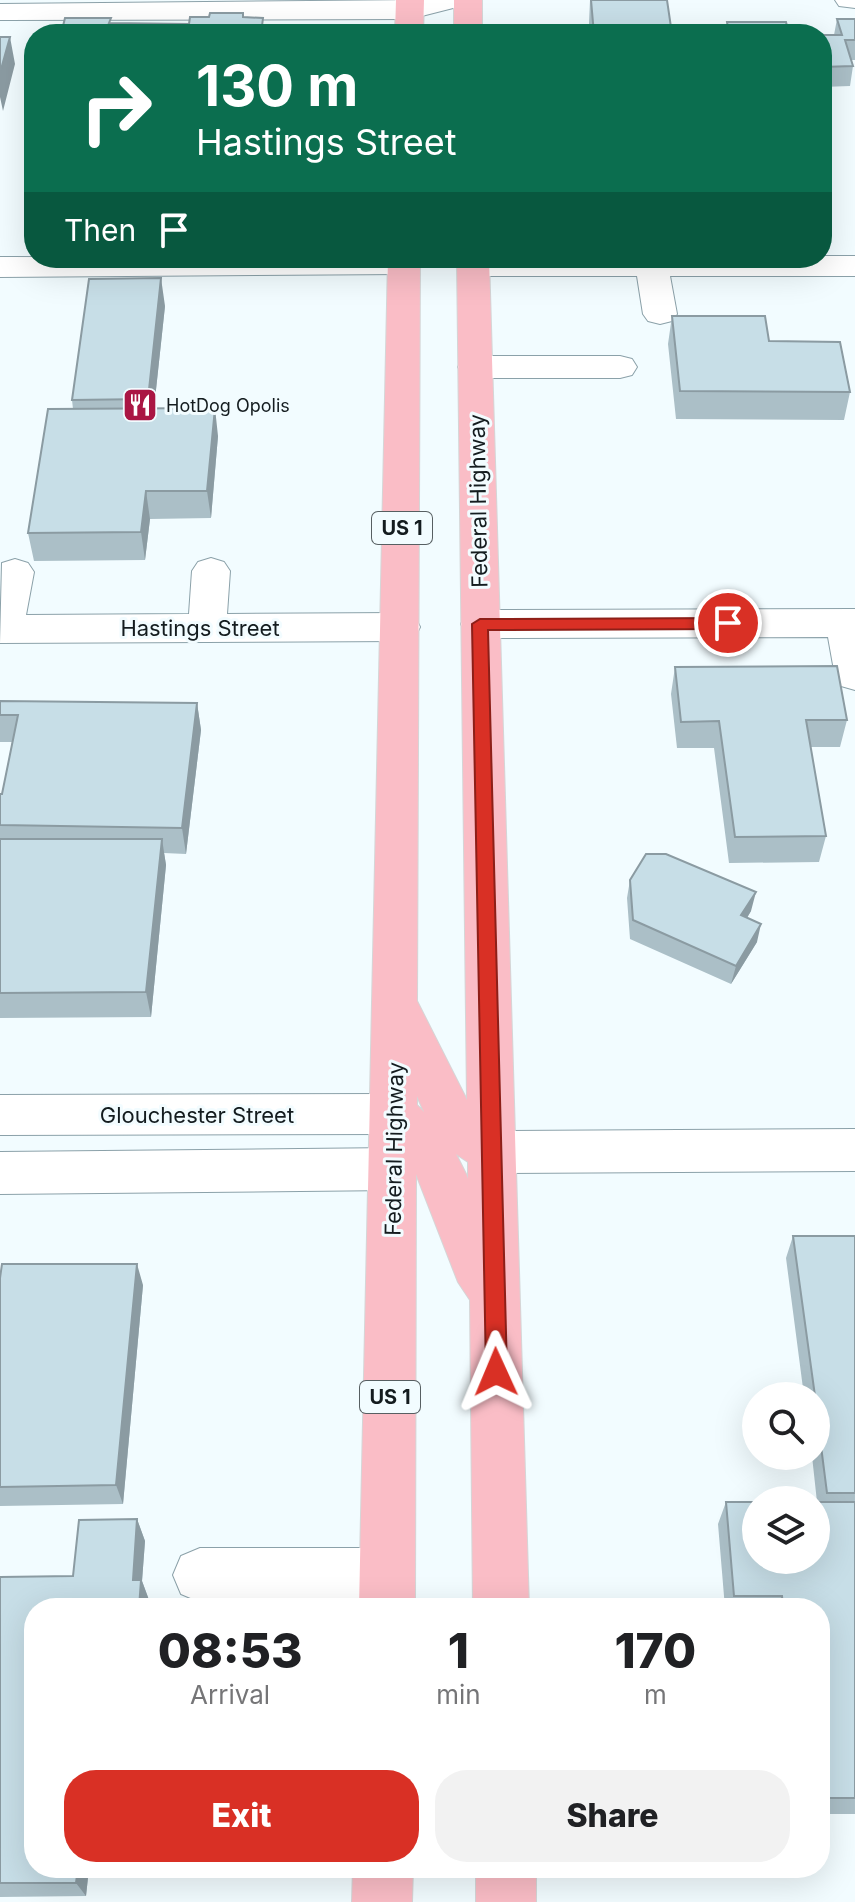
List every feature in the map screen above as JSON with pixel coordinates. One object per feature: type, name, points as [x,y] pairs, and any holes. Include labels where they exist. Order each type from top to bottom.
[{"type":"main road","points":[[468,0],[468,24]]},
{"type":"main road","name":"Federal Highway","points":[[387,1592],[397,1004],[404,268]]},
{"type":"main road","name":"Federal Highway","points":[[473,268],[501,1598]]},
{"type":"main road","points":[[397,1004],[443,1103],[465,1135],[492,1152]]},
{"type":"main road","points":[[394,1114],[417,1132],[438,1162],[495,1315]]},
{"type":"main road","points":[[382,1902],[383,1878]]},
{"type":"main road","points":[[506,1878],[506,1902]]},
{"type":"street","points":[[0,12],[179,5],[410,15],[451,0]]},
{"type":"street","points":[[832,266],[855,266]]},
{"type":"street","points":[[0,267],[24,267]]},
{"type":"street","points":[[652,268],[660,314]]},
{"type":"street","points":[[475,367],[620,367]]},
{"type":"street","points":[[207,628],[211,571]]},
{"type":"street","points":[[2,629],[15,572]]},
{"type":"street","points":[[480,624],[850,623],[855,676]]},
{"type":"street","name":"Hastings Street","points":[[2,629],[401,627]]},
{"type":"street","name":"Glouchester Street","points":[[0,1115],[394,1114]]},
{"type":"street","points":[[492,1152],[855,1150]]},
{"type":"street","points":[[0,1173],[394,1169]]},
{"type":"street","points":[[200,1575],[387,1592]]},
{"type":"building","points":[[591,0],[667,0],[671,24],[593,24]]},
{"type":"building","points":[[210,13],[243,13],[243,17],[263,18],[262,24],[189,24],[190,17],[209,17]]},
{"type":"building","points":[[65,18],[111,18],[109,23],[189,24],[64,24]]},
{"type":"building","points":[[837,19],[855,19],[855,40],[845,40],[853,66],[832,67],[832,35],[842,35]]},
{"type":"building","points":[[727,22],[786,24],[727,24]]},
{"type":"building","points":[[0,37],[10,37],[0,73]]},
{"type":"building","points":[[161,278],[148,399],[72,400],[89,279]]},
{"type":"building","points":[[672,316],[765,316],[769,341],[840,342],[850,392],[680,391]]},
{"type":"building","points":[[215,408],[207,491],[146,491],[141,532],[28,533],[48,409]]},
{"type":"building","points":[[837,666],[847,720],[806,720],[826,836],[735,837],[719,721],[681,722],[675,667]]},
{"type":"building","points":[[0,701],[197,703],[182,828],[0,825],[0,794],[18,715],[0,715]]},
{"type":"building","points":[[0,839],[162,839],[146,992],[0,993]]},
{"type":"building","points":[[646,854],[666,854],[756,892],[741,915],[761,924],[736,966],[633,920],[630,880]]},
{"type":"building","points":[[793,1236],[855,1236],[855,1493],[830,1493],[830,1486],[826,1486],[824,1470],[830,1470],[830,1382],[813,1382]]},
{"type":"building","points":[[2,1264],[137,1264],[116,1485],[0,1487]]},
{"type":"building","points":[[726,1502],[742,1502],[742,1574],[830,1574],[830,1502],[855,1502],[855,1798],[830,1798],[830,1598],[734,1596]]},
{"type":"building","points":[[137,1519],[133,1580],[141,1580],[140,1598],[24,1598],[24,1878],[77,1878],[76,1883],[0,1883],[0,1577],[73,1576],[79,1520]]},
{"type":"place","name":"HotDog Opolis","points":[[140,405]]},
{"type":"route","points":[[496,1372],[480,624],[728,623]]}]
